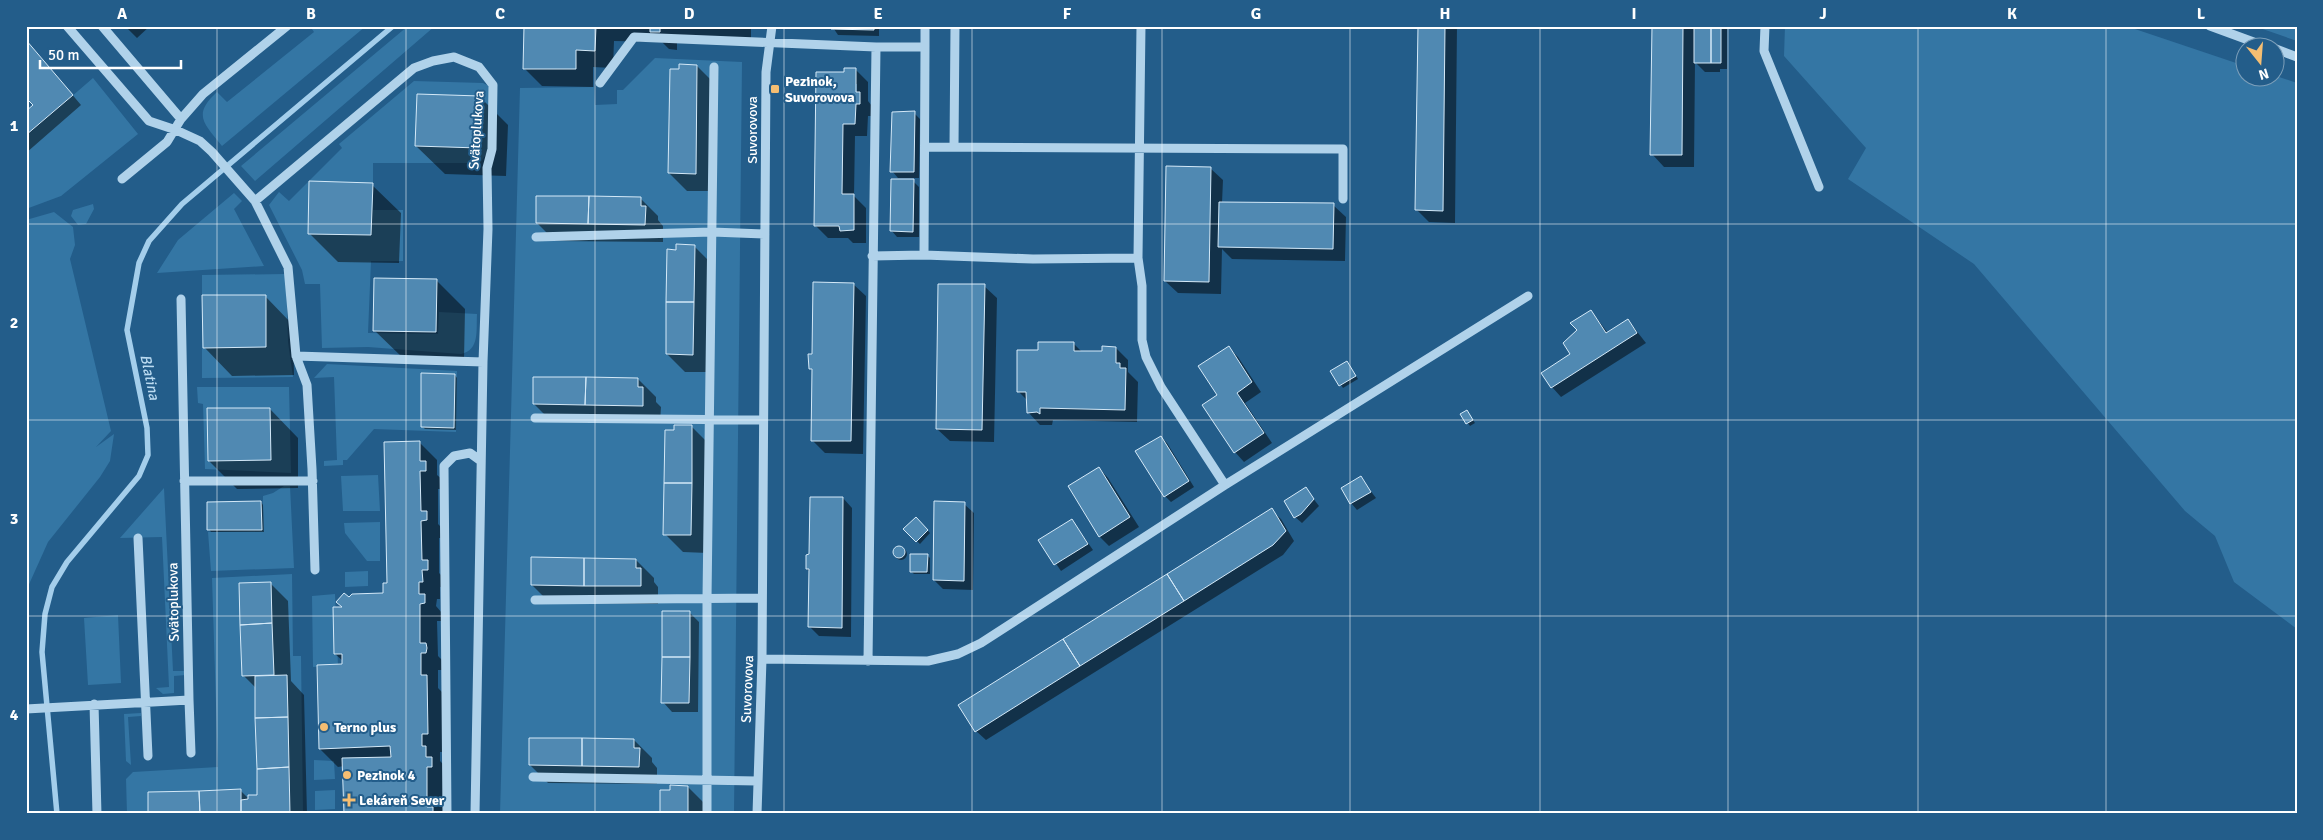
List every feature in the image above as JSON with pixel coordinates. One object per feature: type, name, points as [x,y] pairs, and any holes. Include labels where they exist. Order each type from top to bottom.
[{"type":"street","points":[[66,26],[149,121],[200,141],[212,152],[255,201],[288,267],[296,356],[307,385],[313,481],[315,570]]},
{"type":"street","points":[[102,26],[181,119]]},
{"type":"street","points":[[122,179],[167,142],[181,119],[203,94],[287,26]]},
{"type":"street","name":"Suvorovova","points":[[757,814],[762,659],[766,72],[772,26]]},
{"type":"street","points":[[924,255],[925,26]]},
{"type":"street","points":[[954,147],[955,26]]},
{"type":"street","points":[[1141,26],[1138,258],[1142,286],[1142,340],[1146,357],[1161,387],[1225,485]]},
{"type":"street","points":[[1765,26],[1764,51],[1819,187]]},
{"type":"street","points":[[2210,26],[2243,38]]},
{"type":"street","points":[[600,83],[634,37],[876,48],[925,47]]},
{"type":"street","points":[[868,660],[876,48]]},
{"type":"street","name":"Svätoplukova","points":[[255,201],[414,68],[433,60],[454,57],[479,67],[493,86],[492,150],[487,168],[488,229],[483,362],[475,814]]},
{"type":"street","points":[[707,814],[707,598],[714,67]]},
{"type":"street","points":[[925,147],[1343,149],[1343,199]]},
{"type":"street","points":[[536,237],[712,232],[765,234]]},
{"type":"street","points":[[872,256],[1138,258]]},
{"type":"street","points":[[762,659],[928,661],[958,654],[981,643],[1225,485],[1528,296]]},
{"type":"street","name":"Svätoplukova","points":[[181,299],[191,753]]},
{"type":"street","points":[[296,356],[483,362]]},
{"type":"street","points":[[535,418],[710,418],[763,420]]},
{"type":"street","points":[[446,814],[444,466],[454,456],[470,453],[481,461]]},
{"type":"street","points":[[184,481],[313,481]]},
{"type":"street","points":[[138,538],[148,756]]},
{"type":"street","points":[[535,600],[762,598]]},
{"type":"street","points":[[26,709],[189,700]]},
{"type":"street","points":[[94,704],[97,814]]},
{"type":"street","points":[[533,777],[757,781]]},
{"type":"shaded area","points":[[310,26],[366,26],[222,146],[203,119],[203,113],[209,100],[217,92],[227,102],[314,32]]},
{"type":"shaded area","points":[[408,26],[435,26],[255,181],[241,166]]},
{"type":"shaded area","points":[[1785,26],[2126,26],[2236,63],[2236,88],[2286,88],[2286,79],[2297,83],[2297,629],[2234,582],[2215,536],[2185,511],[1974,264],[1848,179],[1866,148],[1784,56]]},
{"type":"shaded area","points":[[2254,26],[2297,26],[2297,41]]},
{"type":"shaded area","points":[[655,58],[742,62],[734,814],[500,814],[520,88],[594,87],[595,105],[617,104],[617,90],[623,90]]},
{"type":"shaded area","points":[[93,78],[138,134],[61,196],[26,209],[26,136]]},
{"type":"shaded area","points":[[414,81],[483,83],[489,86],[489,150],[480,163],[373,163],[373,210],[403,210],[403,261],[371,261],[368,333],[438,334],[439,312],[477,314],[477,333],[474,344],[467,352],[461,354],[368,347],[322,348],[320,284],[305,284],[302,270],[269,205],[279,192],[289,201],[342,148],[339,144]]},
{"type":"shaded area","points":[[234,193],[242,201],[234,209],[264,266],[157,273],[178,240]]},
{"type":"shaded area","points":[[93,204],[94,209],[86,224],[78,225],[71,216],[73,210]]},
{"type":"shaded area","points":[[54,212],[73,227],[75,245],[70,259],[111,431],[96,447],[114,434],[110,461],[100,477],[48,542],[26,591],[26,220]]},
{"type":"shaded area","points":[[286,274],[288,342],[293,377],[202,378],[202,275]]},
{"type":"shaded area","points":[[327,364],[457,371],[456,432],[374,429],[347,460],[343,460],[343,465],[324,466],[324,461],[337,460],[334,377],[314,378]]},
{"type":"shaded area","points":[[197,387],[289,387],[291,473],[205,469],[203,404],[198,403]]},
{"type":"shaded area","points":[[378,475],[380,511],[343,511],[341,476]]},
{"type":"shaded area","points":[[284,486],[290,486],[294,568],[211,571],[208,532],[262,531],[263,496],[273,493]]},
{"type":"shaded area","points":[[164,488],[173,671],[186,671],[186,675],[174,676],[174,693],[163,694],[156,688],[169,687],[162,537],[120,538]]},
{"type":"shaded area","points":[[380,522],[380,561],[367,561],[345,533],[344,523]]},
{"type":"shaded area","points":[[368,571],[368,586],[345,587],[345,572]]},
{"type":"shaded area","points":[[292,574],[293,656],[301,656],[303,814],[127,814],[126,779],[133,772],[218,767],[212,578]]},
{"type":"shaded area","points":[[335,594],[338,666],[313,667],[312,596]]},
{"type":"shaded area","points":[[118,615],[121,683],[88,685],[84,618]]},
{"type":"shaded area","points":[[141,713],[141,716],[128,717],[131,765],[126,761],[124,714]]},
{"type":"shaded area","points":[[314,760],[334,761],[335,779],[314,780]]},
{"type":"shaded area","points":[[335,790],[335,809],[315,810],[315,791]]},
{"type":"building","points":[[524,26],[596,26],[595,51],[576,50],[576,69],[523,69]]},
{"type":"building","points":[[650,26],[660,26],[660,32],[650,32]]},
{"type":"building","points":[[831,26],[874,26],[874,30],[831,29]]},
{"type":"building","points":[[1418,26],[1445,26],[1443,211],[1415,210]]},
{"type":"building","points":[[1652,26],[1683,26],[1682,155],[1650,155]]},
{"type":"building","points":[[1694,26],[1711,26],[1711,63],[1694,63]]},
{"type":"building","points":[[1711,26],[1721,26],[1721,63],[1711,63]]},
{"type":"building","points":[[26,40],[73,95],[26,135],[26,111],[33,105],[26,98]]},
{"type":"building","points":[[679,64],[697,65],[696,174],[668,173],[670,69],[679,69]]},
{"type":"building","points":[[844,68],[856,68],[856,92],[860,92],[860,104],[856,104],[855,124],[843,124],[842,194],[854,194],[854,230],[840,231],[839,226],[814,226],[816,72],[844,72]]},
{"type":"building","points":[[417,94],[480,96],[479,148],[415,146]]},
{"type":"building","points":[[915,111],[914,172],[890,172],[892,112]]},
{"type":"building","points":[[1166,166],[1211,167],[1209,282],[1164,281]]},
{"type":"building","points":[[891,179],[914,179],[913,232],[890,231]]},
{"type":"building","points":[[309,181],[373,183],[371,235],[308,234]]},
{"type":"building","points":[[536,196],[589,196],[588,224],[536,223]]},
{"type":"building","points":[[589,196],[641,197],[641,206],[646,206],[645,225],[588,224]]},
{"type":"building","points":[[1219,202],[1334,203],[1333,249],[1218,247]]},
{"type":"building","points":[[676,244],[695,245],[694,302],[666,302],[667,249],[676,250]]},
{"type":"building","points":[[374,278],[437,279],[436,332],[373,331]]},
{"type":"building","points":[[813,282],[854,283],[851,441],[811,441],[812,369],[809,369],[808,354],[812,354]]},
{"type":"building","points":[[938,284],[985,284],[982,430],[936,429]]},
{"type":"building","points":[[202,295],[266,295],[266,347],[203,348]]},
{"type":"building","points":[[666,302],[694,302],[693,355],[666,354]]},
{"type":"building","points":[[1591,310],[1606,333],[1628,319],[1637,333],[1551,388],[1541,373],[1570,354],[1563,343],[1577,330],[1570,323]]},
{"type":"building","points":[[1038,342],[1074,342],[1074,351],[1102,351],[1102,346],[1116,347],[1116,363],[1120,363],[1120,368],[1126,368],[1125,410],[1040,408],[1040,414],[1037,412],[1027,413],[1026,392],[1017,392],[1017,350],[1038,350]]},
{"type":"building","points":[[1229,346],[1252,382],[1237,393],[1264,433],[1234,453],[1202,405],[1217,395],[1198,366]]},
{"type":"building","points":[[1347,361],[1356,376],[1339,386],[1330,371]]},
{"type":"building","points":[[421,373],[455,374],[454,428],[421,427]]},
{"type":"building","points":[[533,377],[586,377],[585,405],[533,404]]},
{"type":"building","points":[[586,377],[638,378],[638,387],[643,387],[643,406],[585,405]]},
{"type":"building","points":[[207,408],[270,408],[271,460],[208,461]]},
{"type":"building","points":[[1467,410],[1473,420],[1466,424],[1460,414]]},
{"type":"building","points":[[674,425],[692,425],[692,483],[664,483],[665,430],[674,430]]},
{"type":"building","points":[[1161,436],[1189,481],[1164,497],[1135,451]]},
{"type":"building","points":[[420,441],[420,461],[426,461],[426,471],[420,471],[421,511],[427,511],[427,520],[421,521],[422,560],[428,560],[428,570],[422,570],[423,582],[419,582],[419,594],[425,594],[425,603],[420,604],[420,643],[426,643],[427,648],[426,653],[421,653],[421,675],[427,675],[428,734],[422,734],[422,746],[426,746],[426,757],[432,757],[432,767],[427,767],[427,807],[433,807],[433,814],[344,814],[342,758],[391,757],[390,746],[319,749],[317,665],[342,664],[342,654],[334,654],[333,607],[342,607],[336,602],[344,593],[349,597],[352,594],[383,593],[383,583],[387,583],[384,442]]},
{"type":"building","points":[[1099,467],[1130,517],[1099,537],[1068,486]]},
{"type":"building","points":[[1361,476],[1371,492],[1350,504],[1341,488]]},
{"type":"building","points":[[664,483],[692,483],[691,535],[663,535]]},
{"type":"building","points":[[1306,487],[1314,499],[1301,514],[1294,518],[1284,501]]},
{"type":"building","points":[[810,497],[843,497],[842,628],[808,627],[809,569],[806,569],[806,555],[809,554]]},
{"type":"building","points":[[261,501],[262,530],[207,530],[207,502]]},
{"type":"building","points":[[934,501],[965,502],[964,581],[933,580]]},
{"type":"building","points":[[1272,508],[1286,531],[1273,545],[1184,601],[1167,574]]},
{"type":"building","points":[[916,517],[928,530],[916,542],[903,529]]},
{"type":"building","points":[[1072,519],[1088,544],[1054,565],[1038,540]]},
{"type":"building","points":[[899,546],[905,552],[899,558],[893,552]]},
{"type":"building","points":[[910,554],[928,554],[927,572],[910,572]]},
{"type":"building","points":[[531,557],[584,558],[584,586],[531,585]]},
{"type":"building","points":[[584,558],[636,559],[636,568],[641,568],[641,586],[584,586]]},
{"type":"building","points":[[1167,574],[1184,601],[1080,666],[1063,639]]},
{"type":"building","points":[[271,582],[272,623],[240,625],[239,583]]},
{"type":"building","points":[[662,611],[690,611],[690,657],[662,657]]},
{"type":"building","points":[[272,623],[274,675],[242,676],[240,625]]},
{"type":"building","points":[[1063,639],[1080,666],[975,732],[958,705]]},
{"type":"building","points":[[662,657],[690,657],[689,703],[661,703]]},
{"type":"building","points":[[287,675],[288,717],[255,718],[255,676]]},
{"type":"building","points":[[288,717],[289,767],[257,769],[255,718]]},
{"type":"building","points":[[529,738],[582,738],[582,766],[529,765]]},
{"type":"building","points":[[582,738],[634,739],[634,748],[640,748],[639,767],[582,766]]},
{"type":"building","points":[[289,767],[290,814],[241,814],[241,800],[248,799],[248,795],[257,795],[257,769]]},
{"type":"building","points":[[670,785],[688,786],[688,814],[660,814],[660,790],[670,790]]},
{"type":"building","points":[[241,789],[241,814],[200,814],[199,791]]},
{"type":"building","points":[[199,791],[200,814],[148,814],[148,792]]},
{"type":"waterway","name":"Blatina","points":[[57,814],[42,652],[45,614],[52,587],[67,562],[139,476],[148,455],[147,428],[127,330],[139,263],[149,241],[182,204],[393,26]]},
{"type":"place","name":"Pezinok, Suvorovova","points":[[775,89]]},
{"type":"place","name":"Terno plus","points":[[324,727]]},
{"type":"place","name":"Pezinok 4","points":[[347,775]]},
{"type":"place","name":"Lekáreň Sever","points":[[349,800]]}]
